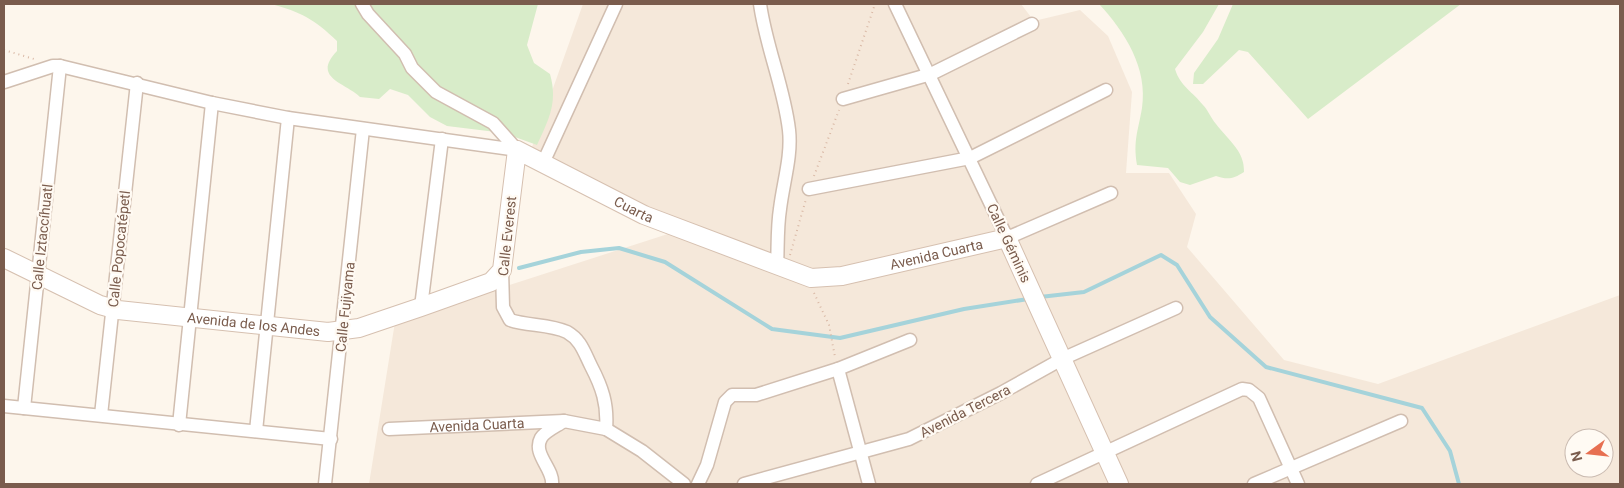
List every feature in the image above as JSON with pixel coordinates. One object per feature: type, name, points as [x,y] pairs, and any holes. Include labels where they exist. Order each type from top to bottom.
[{"type":"street","points":[[362,4],[368,14],[405,54],[412,68],[436,92],[493,123],[517,150]]},
{"type":"street","points":[[543,163],[616,4]]},
{"type":"street","points":[[760,4],[765,35],[776,70],[789,130],[789,153],[779,211],[782,268]]},
{"type":"street","name":"Calle Géminis","points":[[895,4],[931,74],[1120,484]]},
{"type":"street","points":[[843,99],[931,74],[1032,24]]},
{"type":"street","points":[[4,82],[56,66],[137,83],[212,103],[288,118],[517,150]]},
{"type":"street","name":"Calle Iztaccíhuatl","points":[[24,408],[38,275],[56,66]]},
{"type":"street","name":"Calle Popocatépetl","points":[[101,415],[137,83]]},
{"type":"street","points":[[809,189],[970,158],[1106,90]]},
{"type":"street","points":[[179,425],[212,103]]},
{"type":"street","points":[[256,431],[288,118]]},
{"type":"street","name":"Calle Fujiyama","points":[[326,484],[363,129]]},
{"type":"street","points":[[421,307],[442,139]]},
{"type":"street","name":"Cuarta","points":[[517,150],[644,216],[756,260]]},
{"type":"street","name":"Calle Everest","points":[[517,150],[502,270],[503,307],[510,320],[565,331],[578,340],[599,379],[605,398],[608,412],[606,429]]},
{"type":"street","name":"Avenida Cuarta","points":[[756,260],[811,278],[842,276],[1007,238],[1111,193]]},
{"type":"street","name":"Avenida de los Andes","points":[[4,258],[112,309],[328,332],[343,332],[421,307],[491,282],[502,270]]},
{"type":"street","name":"Avenida Tercera","points":[[744,484],[775,481],[909,439],[1001,393],[1062,359],[1176,308]]},
{"type":"street","points":[[698,484],[707,466],[725,402],[732,394],[756,395],[838,369],[910,340]]},
{"type":"street","points":[[838,369],[869,484]]},
{"type":"street","points":[[1037,484],[1242,389],[1249,390],[1259,398],[1298,484]]},
{"type":"street","points":[[4,406],[331,440]]},
{"type":"street","points":[[552,484],[552,480],[541,457],[539,444],[542,437],[564,421]]},
{"type":"street","name":"Avenida Cuarta","points":[[389,429],[564,421],[606,429]]},
{"type":"street","points":[[1254,484],[1401,421]]},
{"type":"street","points":[[606,429],[642,451],[684,484]]},
{"type":"path","points":[[782,268],[875,4]]},
{"type":"path","points":[[4,50],[23,54],[56,66]]},
{"type":"path","points":[[811,278],[814,293],[829,325],[832,344]]},
{"type":"shaded area","points":[[583,4],[1021,4],[1034,21],[1080,10],[1108,36],[1132,92],[1126,173],[1169,173],[1196,214],[1187,247],[1284,360],[1378,384],[1620,295],[1620,484],[369,484],[395,322],[674,232],[531,150]]},
{"type":"green space","points":[[271,4],[538,4],[527,45],[534,63],[550,74],[553,102],[537,145],[504,133],[447,126],[430,117],[408,95],[390,89],[379,99],[360,97],[329,74],[328,68],[330,60],[337,51],[337,41],[307,17]]},
{"type":"green space","points":[[1099,4],[1219,4],[1203,32],[1175,69],[1183,84],[1205,107],[1214,122],[1235,146],[1242,158],[1244,172],[1227,178],[1216,176],[1190,185],[1180,182],[1168,168],[1137,165],[1136,142],[1143,93],[1138,65],[1118,26]]},
{"type":"green space","points":[[1233,4],[1461,4],[1308,119],[1248,52],[1239,50],[1203,84],[1193,84],[1194,73],[1218,39]]},
{"type":"waterway","points":[[519,268],[581,252],[619,248],[665,262],[772,329],[840,338],[964,309],[1028,299]]},
{"type":"waterway","points":[[1040,297],[1084,292],[1161,255],[1177,265],[1210,317],[1266,367],[1422,408],[1450,451],[1459,484]]}]
